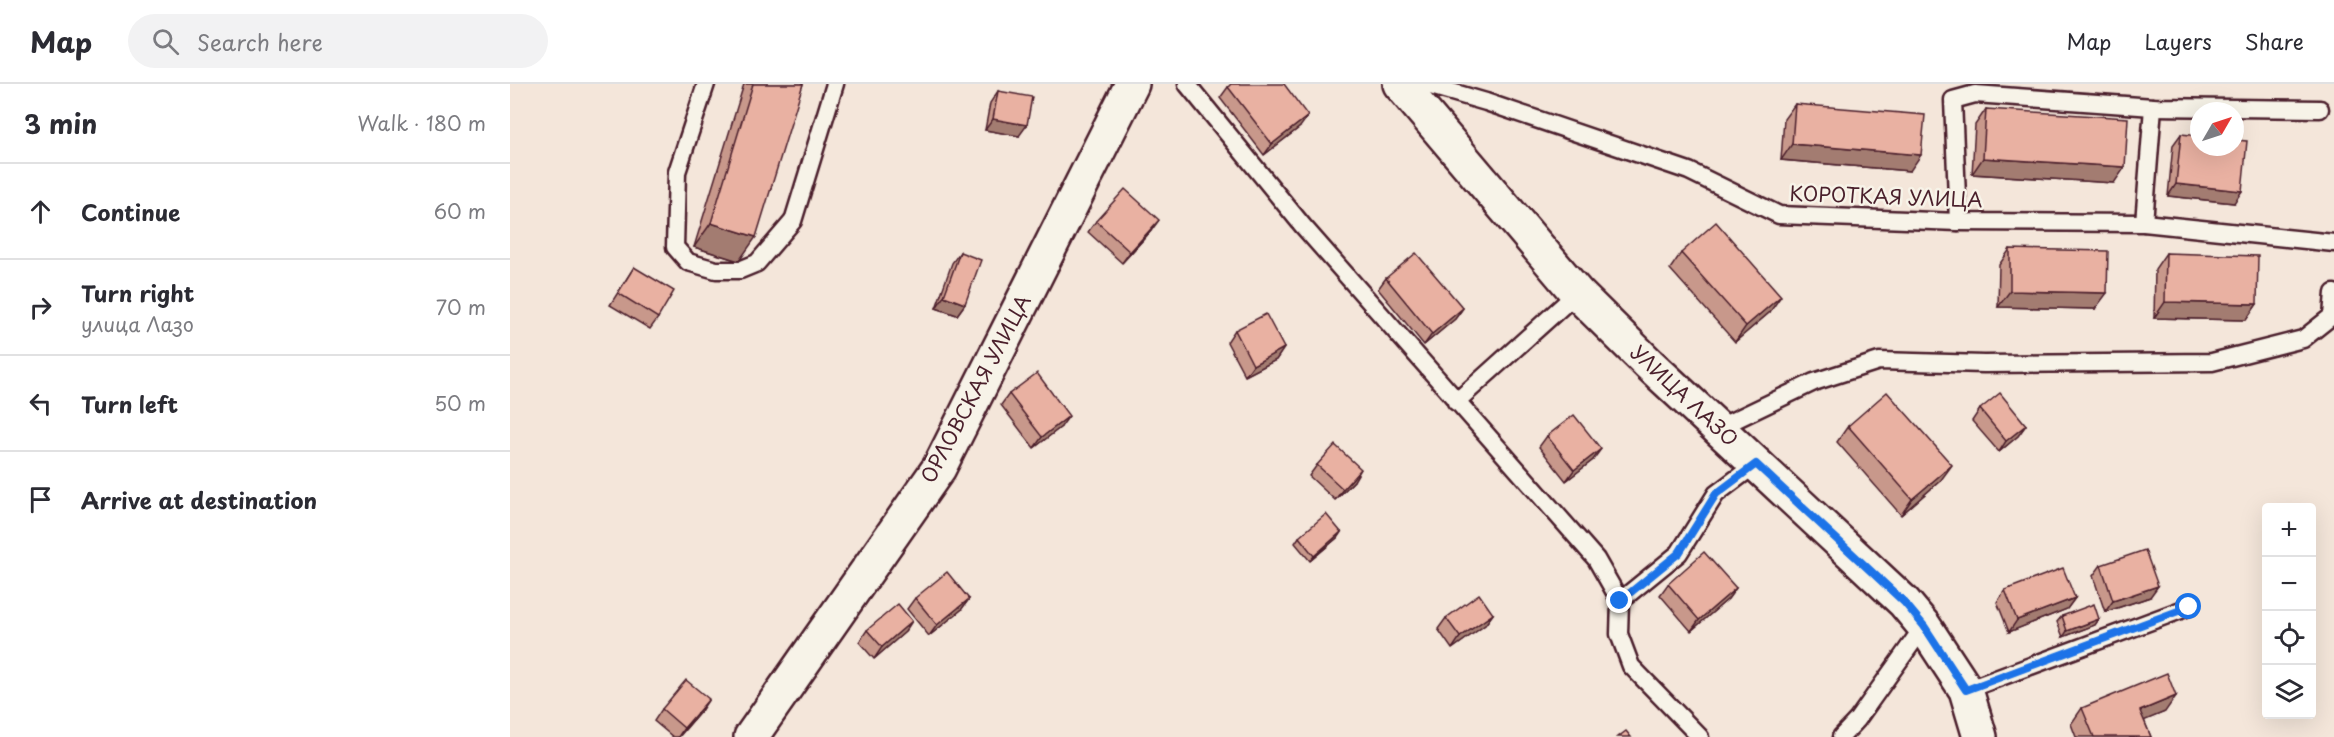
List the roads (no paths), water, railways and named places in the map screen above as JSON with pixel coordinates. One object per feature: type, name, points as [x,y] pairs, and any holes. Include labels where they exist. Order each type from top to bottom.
[{"type":"street","name":"ОРЛОВСКАЯ УЛИЦА","points":[[751,737],[939,468],[1132,84]]},
{"type":"street","name":"УЛИЦА ЛАЗО","points":[[1400,84],[1577,293],[1904,602],[1924,626],[1966,690],[1980,737]]},
{"type":"lane","points":[[706,84],[677,171],[675,247],[688,261],[716,270],[740,270],[757,263],[792,221],[835,84]]},
{"type":"lane","points":[[1187,84],[1303,226],[1596,559],[1620,601],[1619,634],[1631,666],[1700,737]]},
{"type":"lane","name":"КОРОТКАЯ УЛИЦА","points":[[1424,84],[1486,102],[1689,171],[1779,215],[1958,222],[2144,224],[2334,243]]},
{"type":"lane","points":[[1958,222],[1953,100],[1975,94],[2153,107],[2319,109]]},
{"type":"lane","points":[[2144,224],[2153,107]]},
{"type":"lane","points":[[1456,402],[1577,293]]},
{"type":"lane","points":[[1718,428],[1814,382],[1879,361],[1984,364],[2212,362],[2303,339],[2332,316],[2334,293]]},
{"type":"lane","points":[[1620,601],[1679,553],[1716,494],[1756,464]]},
{"type":"lane","points":[[1966,690],[2189,607]]},
{"type":"lane","points":[[1841,737],[1857,720],[1924,626]]}]
